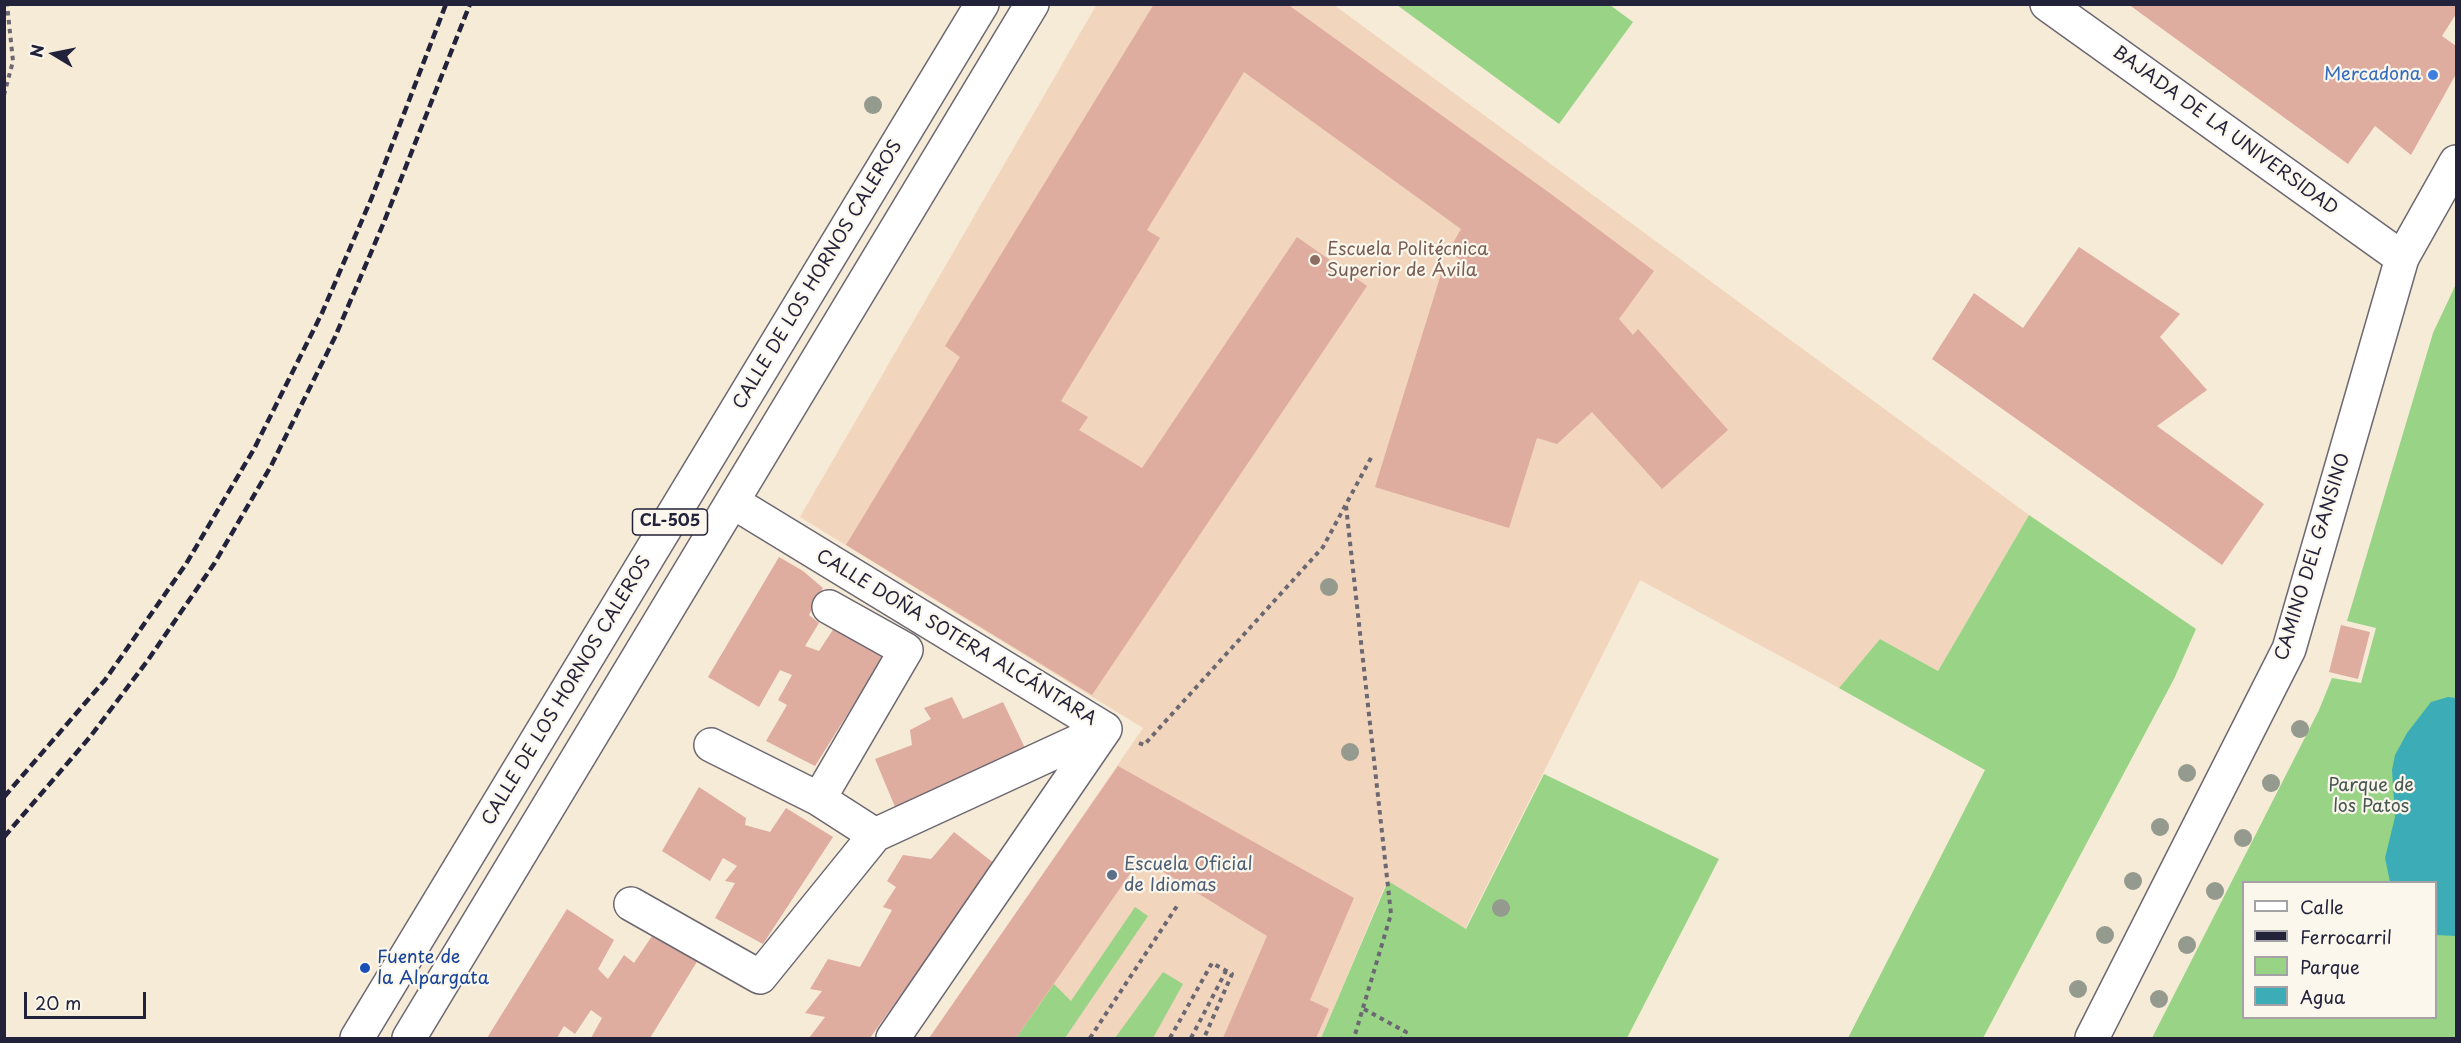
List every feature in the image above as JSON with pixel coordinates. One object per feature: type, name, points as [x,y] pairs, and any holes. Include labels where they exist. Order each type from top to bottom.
[{"type":"street","name":"CALLE DE LOS HORNOS CALEROS","points":[[357,1038],[982,4]]},
{"type":"street","name":"CL-505","points":[[410,1038],[1032,4]]},
{"type":"street","name":"BAJADA DE LA UNIVERSIDAD","points":[[2047,4],[2402,258]]},
{"type":"street","name":"CAMINO DEL GANSINO","points":[[2092,1038],[2289,648],[2402,258],[2457,162]]},
{"type":"street","name":"CALLE DOÑA SOTERA ALCÁNTARA","points":[[733,502],[1105,729],[894,1038]]},
{"type":"street","points":[[819,799],[906,650],[829,607]]},
{"type":"street","points":[[631,904],[760,977],[875,835],[1105,729]]},
{"type":"street","points":[[711,745],[819,799],[875,835]]},
{"type":"path","points":[[4,96],[13,61],[7,4]]},
{"type":"path","points":[[1105,729],[1144,745],[1323,547],[1372,456]]},
{"type":"path","points":[[1346,506],[1391,914],[1354,1038]]},
{"type":"path","points":[[1089,1038],[1179,903]]},
{"type":"path","points":[[1170,1038],[1212,963],[1232,974],[1204,1038]]},
{"type":"path","points":[[1191,1038],[1226,971]]},
{"type":"path","points":[[1364,1009],[1406,1032],[1402,1038]]},
{"type":"shaded area","name":"Escuela Politécnica Superior de Ávila","points":[[1097,4],[1334,5],[2029,515],[1938,671],[1880,639],[1839,688],[1640,580],[1465,929],[1387,881],[1321,1038],[930,1038],[1143,728],[800,517]]},
{"type":"green space","points":[[1397,5],[1610,5],[1633,22],[1559,124]]},
{"type":"green space","name":"Parque de los Patos","points":[[2456,284],[2456,1038],[2152,1038],[2319,710],[2332,678],[2361,683],[2376,628],[2347,621],[2433,333]]},
{"type":"green space","points":[[2029,515],[2196,629],[2174,679],[1983,1038],[1848,1038],[1985,770],[1839,688],[1880,639],[1938,671]]},
{"type":"green space","points":[[1544,774],[1719,859],[1627,1038],[1321,1038],[1388,881],[1466,929]]},
{"type":"green space","points":[[1135,907],[1148,916],[1065,1038],[1016,1038],[1054,984],[1071,1001]]},
{"type":"green space","points":[[1163,972],[1183,984],[1153,1038],[1115,1038]]},
{"type":"water","points":[[2448,697],[2456,698],[2455,936],[2437,935],[2437,881],[2390,881],[2385,858],[2395,817],[2392,770],[2395,755],[2407,733],[2431,702]]},
{"type":"building","name":"Escuela Politécnica Superior de Ávila","points":[[1154,4],[1287,4],[1551,194],[1654,271],[1619,319],[1633,335],[1638,329],[1728,430],[1662,489],[1592,412],[1557,444],[1537,438],[1509,528],[1375,487],[1441,274],[1452,278],[1461,260],[1448,252],[1461,229],[1244,72],[1147,230],[1160,238],[1061,401],[1088,417],[1079,430],[1142,468],[1297,237],[1367,286],[1092,695],[846,545],[960,357],[945,346]]},
{"type":"building","points":[[2128,4],[2456,4],[2456,14],[2442,36],[2456,46],[2456,74],[2411,155],[2375,126],[2348,164]]},
{"type":"building","points":[[2079,247],[2180,314],[2160,337],[2207,390],[2157,426],[2264,504],[2222,565],[1932,359],[1974,293],[2023,328]]},
{"type":"building","points":[[779,557],[803,571],[823,588],[809,615],[819,623],[805,646],[819,651],[838,622],[886,653],[815,766],[766,741],[787,705],[778,700],[792,675],[780,670],[759,707],[708,677]]},
{"type":"building","points":[[2341,625],[2370,632],[2358,679],[2329,672]]},
{"type":"building","points":[[952,697],[963,719],[1003,702],[1025,748],[895,807],[875,759],[912,745],[910,730],[931,719],[924,708]]},
{"type":"building","points":[[1118,766],[1354,898],[1310,1000],[1329,1009],[1316,1038],[1223,1038],[1267,936],[1141,858],[1016,1038],[929,1038]]},
{"type":"building","points":[[699,787],[746,818],[745,825],[770,832],[786,808],[833,837],[763,944],[715,918],[735,883],[725,881],[737,866],[723,858],[710,881],[662,851]]},
{"type":"building","points":[[954,832],[995,864],[870,1038],[809,1038],[825,1017],[805,1013],[822,991],[810,989],[828,959],[860,967],[892,910],[883,907],[896,887],[887,881],[903,855],[931,859]]},
{"type":"building","points":[[567,909],[614,940],[598,969],[608,979],[624,955],[634,963],[654,933],[698,960],[650,1038],[591,1038],[602,1018],[591,1010],[575,1034],[564,1026],[557,1038],[487,1038]]},
{"type":"railway","points":[[4,797],[105,680],[186,564],[254,449],[322,313],[372,197],[446,4]]},
{"type":"railway","points":[[4,837],[90,737],[148,660],[214,564],[271,466],[335,337],[384,222],[470,4]]},
{"type":"place","name":"Mercadona","points":[[2433,75]]},
{"type":"place","name":"Escuela Politécnica Superior de Ávila","points":[[1315,260]]},
{"type":"place","name":"Escuela Oficial de Idiomas","points":[[1112,875]]},
{"type":"place","name":"Fuente de la Alpargata","points":[[365,968]]}]
